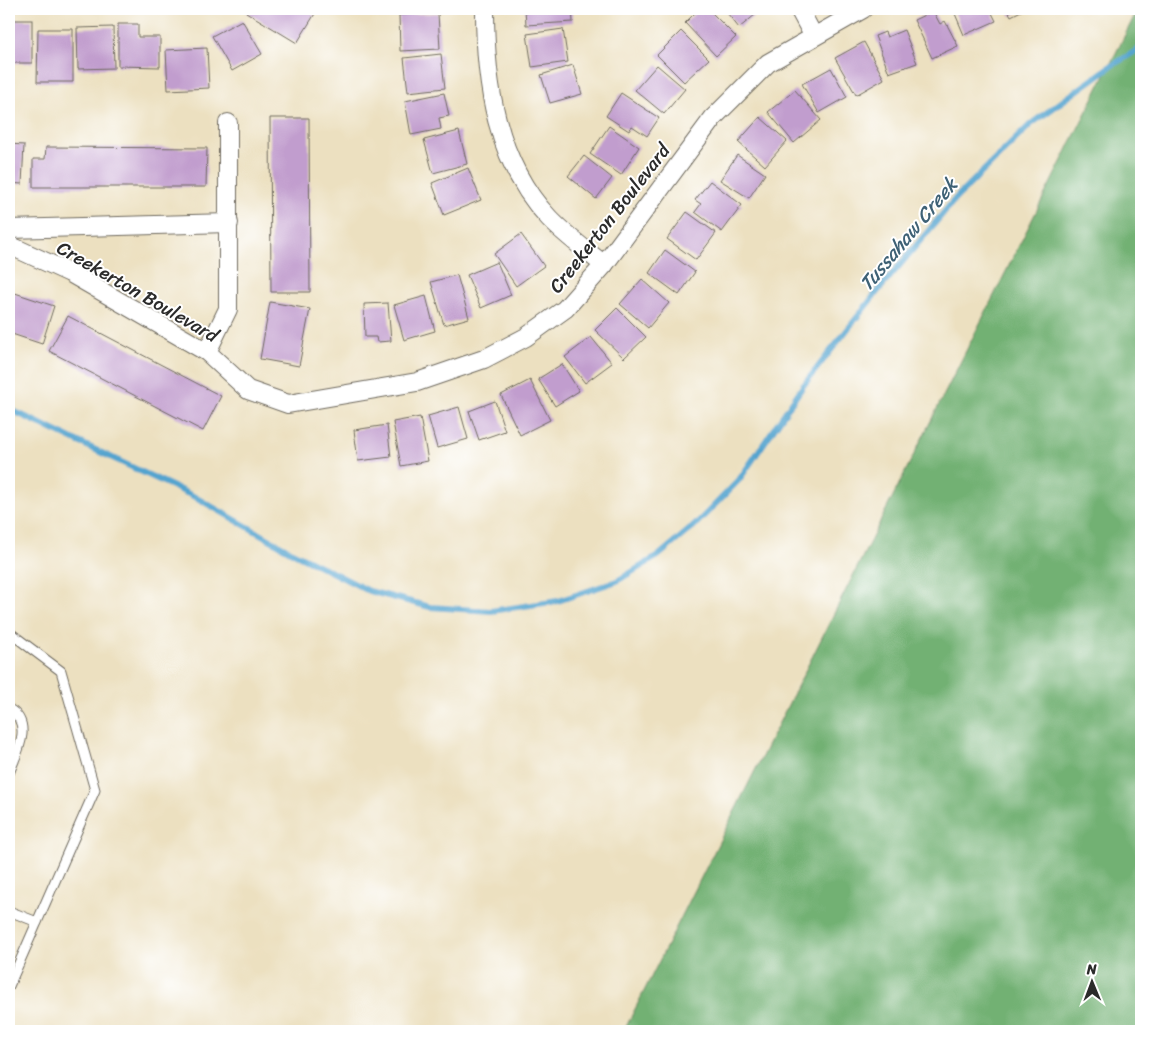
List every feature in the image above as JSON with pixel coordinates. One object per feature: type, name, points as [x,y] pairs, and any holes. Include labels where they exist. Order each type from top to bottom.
[{"type":"street","points":[[485,9],[494,112],[505,147],[520,180],[549,218],[604,265]]},
{"type":"street","points":[[799,9],[813,35]]},
{"type":"street","name":"Creekerton Boulevard","points":[[9,245],[70,274],[207,352],[248,390],[288,404],[417,382],[484,359],[526,337],[565,310],[604,265],[713,118],[768,63],[813,35],[863,9]]},
{"type":"street","points":[[207,352],[228,310],[228,123]]},
{"type":"street","points":[[9,229],[229,223]]},
{"type":"lane","points":[[9,632],[61,671],[95,790],[9,986]]},
{"type":"lane","points":[[9,709],[16,713],[22,724],[22,739],[9,773]]},
{"type":"lane","points":[[9,911],[37,922]]},
{"type":"green space","points":[[1138,9],[1141,9],[1141,1031],[624,1031]]},
{"type":"building","points":[[249,9],[312,9],[316,12],[297,43],[246,12]]},
{"type":"building","points":[[525,9],[572,9],[573,22],[526,25]]},
{"type":"building","points":[[699,9],[708,9],[736,37],[716,56],[685,23]]},
{"type":"building","points":[[724,9],[760,9],[761,10],[739,28]]},
{"type":"building","points":[[953,9],[990,9],[996,21],[964,35]]},
{"type":"building","points":[[1007,9],[1025,9],[1011,16]]},
{"type":"building","points":[[933,11],[940,24],[945,21],[958,46],[932,58],[914,20]]},
{"type":"building","points":[[438,13],[440,49],[400,51],[399,15]]},
{"type":"building","points":[[9,20],[32,20],[32,63],[9,63]]},
{"type":"building","points":[[242,20],[262,54],[232,71],[212,36]]},
{"type":"building","points":[[118,24],[138,24],[138,37],[160,37],[160,67],[118,66]]},
{"type":"building","points":[[113,27],[114,68],[78,69],[77,28]]},
{"type":"building","points":[[38,29],[73,29],[73,82],[37,82]]},
{"type":"building","points":[[563,29],[568,62],[532,67],[527,34]]},
{"type":"building","points":[[904,30],[917,63],[889,73],[875,36],[885,32],[887,37]]},
{"type":"building","points":[[681,31],[709,59],[684,82],[657,55]]},
{"type":"building","points":[[864,42],[884,79],[856,95],[835,58]]},
{"type":"building","points":[[207,48],[209,88],[168,90],[166,50]]},
{"type":"building","points":[[441,54],[445,88],[408,92],[404,58]]},
{"type":"building","points":[[573,65],[582,94],[550,103],[541,75]]},
{"type":"building","points":[[657,65],[685,89],[664,114],[635,90]]},
{"type":"building","points":[[831,68],[847,97],[819,113],[802,84]]},
{"type":"building","points":[[795,90],[821,120],[794,143],[768,112]]},
{"type":"building","points":[[444,93],[449,116],[439,118],[441,129],[411,135],[405,101]]},
{"type":"building","points":[[621,93],[659,118],[647,136],[632,126],[629,131],[606,116]]},
{"type":"building","points":[[760,117],[787,141],[765,166],[738,142]]},
{"type":"building","points":[[270,118],[309,118],[310,292],[271,292]]},
{"type":"building","points":[[609,126],[639,147],[621,175],[590,154]]},
{"type":"building","points":[[459,131],[467,164],[433,173],[424,140]]},
{"type":"building","points":[[9,144],[24,145],[22,184],[9,183]]},
{"type":"building","points":[[46,147],[207,148],[206,187],[33,187],[33,159],[45,159]]},
{"type":"building","points":[[737,155],[765,174],[749,198],[720,180]]},
{"type":"building","points":[[584,156],[612,178],[596,199],[568,176]]},
{"type":"building","points":[[468,168],[481,200],[444,215],[432,183]]},
{"type":"building","points":[[710,181],[742,205],[722,232],[695,212],[701,204],[695,200]]},
{"type":"building","points":[[687,212],[716,233],[696,260],[667,239]]},
{"type":"building","points":[[521,234],[544,266],[516,286],[494,254]]},
{"type":"building","points":[[665,250],[695,272],[679,295],[649,273]]},
{"type":"building","points":[[497,262],[511,295],[481,308],[467,275]]},
{"type":"building","points":[[457,275],[469,318],[444,325],[431,282]]},
{"type":"building","points":[[642,279],[669,303],[648,328],[620,304]]},
{"type":"building","points":[[9,291],[54,306],[42,344],[9,333]]},
{"type":"building","points":[[426,296],[435,331],[404,340],[394,305]]},
{"type":"building","points":[[270,302],[310,309],[299,366],[260,359]]},
{"type":"building","points":[[388,303],[391,341],[377,342],[376,337],[365,337],[364,304]]},
{"type":"building","points":[[617,308],[646,337],[624,358],[595,330]]},
{"type":"building","points":[[68,316],[221,396],[203,431],[49,351]]},
{"type":"building","points":[[591,337],[612,363],[585,383],[565,357]]},
{"type":"building","points":[[562,364],[579,391],[555,406],[538,379]]},
{"type":"building","points":[[530,380],[550,420],[520,435],[501,395]]},
{"type":"building","points":[[495,401],[505,431],[479,440],[469,411]]},
{"type":"building","points":[[459,407],[468,439],[437,448],[428,416]]},
{"type":"building","points":[[420,417],[428,461],[401,466],[393,422]]},
{"type":"building","points":[[387,425],[391,457],[358,461],[354,430]]},
{"type":"waterway","name":"Tussahaw Creek","points":[[9,409],[195,497],[292,552],[369,591],[430,607],[491,611],[558,601],[617,581],[658,556],[695,525],[739,480],[803,386],[873,297],[956,198],[1031,124],[1111,66],[1141,48]]}]
